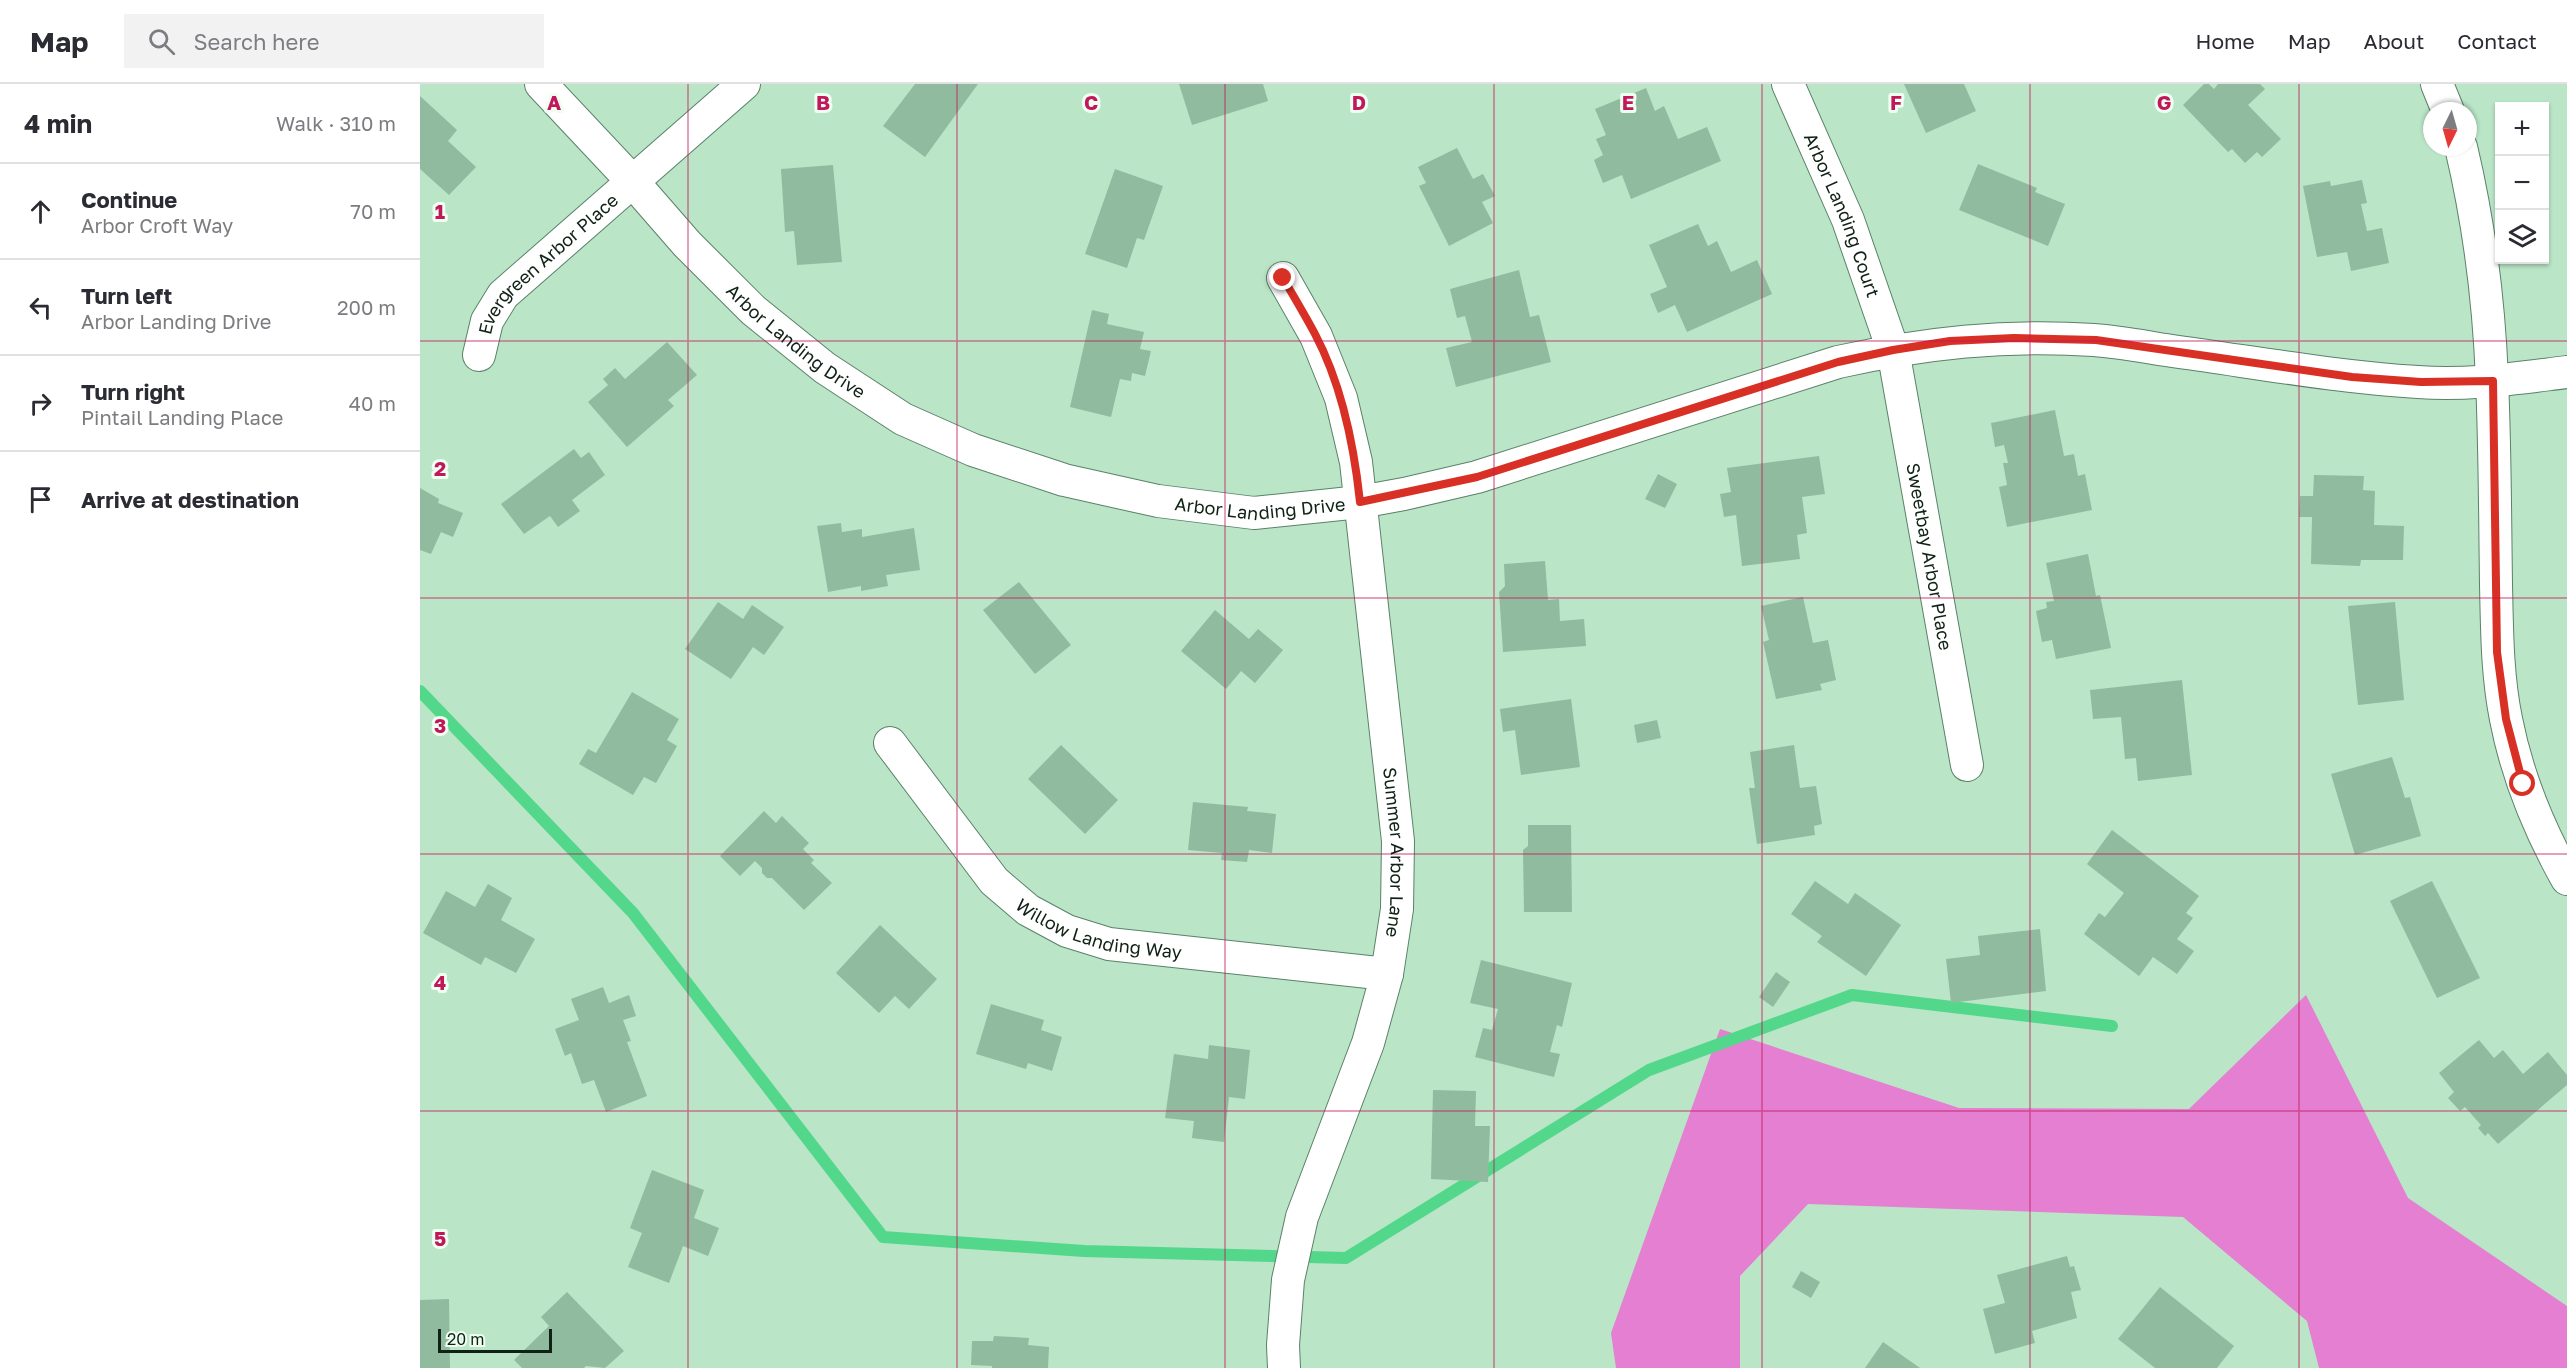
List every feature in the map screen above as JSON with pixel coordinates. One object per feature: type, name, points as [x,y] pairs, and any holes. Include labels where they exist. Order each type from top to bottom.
[{"type":"street","name":"Arbor Landing Drive","points":[[541,84],[633,182],[687,244],[753,310],[825,368],[903,420],[973,450],[1064,480],[1158,501],[1254,513],[1360,502],[1477,477],[1838,362],[1950,341],[2014,338],[2096,340],[2352,377],[2421,382],[2493,381],[2567,372]]},
{"type":"street","name":"Evergreen Arbor Place","points":[[479,355],[487,321],[502,295],[744,84]]},
{"type":"street","name":"Arbor Landing Court","points":[[1788,84],[1848,220],[1893,350]]},
{"type":"street","points":[[2437,84],[2444,102]]},
{"type":"street","points":[[2463,156],[2473,198],[2489,326],[2493,381],[2497,652],[2506,719],[2523,784],[2556,836],[2567,879]]},
{"type":"street","name":"Summer Arbor Lane","points":[[1283,278],[1316,336],[1341,398],[1356,462],[1398,841],[1397,909],[1387,974],[1368,1043],[1302,1217],[1288,1280],[1283,1345],[1284,1368]]},
{"type":"street","name":"Sweetbay Arbor Place","points":[[1893,350],[1967,765]]},
{"type":"street","name":"Willow Landing Way","points":[[890,742],[994,880],[1028,910],[1067,931],[1109,944],[1387,974]]},
{"type":"shaded area","points":[[2306,995],[2408,1198],[2567,1306],[2567,1368],[2319,1368],[2307,1321],[2183,1217],[1808,1204],[1740,1276],[1740,1368],[1616,1368],[1611,1333],[1720,1029],[1959,1108],[2189,1109]]},
{"type":"building","points":[[915,84],[978,84],[925,157],[883,126]]},
{"type":"building","points":[[1179,84],[1263,84],[1268,101],[1192,125]]},
{"type":"building","points":[[1904,84],[1964,84],[1976,111],[1926,133]]},
{"type":"building","points":[[2204,84],[2209,84],[2214,89],[2218,84],[2260,84],[2265,89],[2248,105],[2281,139],[2262,157],[2257,152],[2245,163],[2232,149],[2228,152],[2183,105]]},
{"type":"building","points":[[1646,88],[1655,111],[1664,106],[1678,139],[1707,127],[1721,161],[1631,199],[1622,175],[1603,183],[1594,160],[1603,155],[1596,139],[1606,135],[1595,109]]},
{"type":"building","points":[[420,96],[457,130],[448,141],[476,167],[449,195],[420,169]]},
{"type":"building","points":[[1457,148],[1473,179],[1483,174],[1495,196],[1482,202],[1493,223],[1449,246],[1419,186],[1426,183],[1418,167]]},
{"type":"building","points":[[1978,164],[2037,188],[2035,192],[2065,204],[2048,246],[1959,210]]},
{"type":"building","points":[[833,165],[842,262],[797,265],[794,231],[785,232],[781,169]]},
{"type":"building","points":[[1115,169],[1163,186],[1144,240],[1137,238],[1127,268],[1085,254]]},
{"type":"building","points":[[2362,180],[2367,203],[2361,204],[2367,231],[2382,228],[2389,263],[2351,271],[2347,252],[2317,257],[2303,186],[2330,181],[2331,186]]},
{"type":"building","points":[[1698,224],[1708,246],[1717,241],[1731,272],[1757,260],[1772,294],[1687,332],[1675,305],[1658,313],[1650,294],[1667,287],[1649,245]]},
{"type":"building","points":[[1519,270],[1530,317],[1539,315],[1551,362],[1456,387],[1446,348],[1472,342],[1465,316],[1457,318],[1450,289]]},
{"type":"building","points":[[1092,310],[1109,314],[1107,324],[1144,332],[1140,349],[1151,351],[1145,376],[1132,373],[1131,381],[1120,379],[1111,417],[1070,407]]},
{"type":"building","points":[[667,342],[697,375],[668,400],[674,406],[627,447],[588,402],[608,385],[603,379],[615,368],[625,379]]},
{"type":"building","points":[[2055,410],[2064,456],[2074,454],[2078,476],[2085,474],[2092,510],[2007,527],[1999,487],[2007,485],[2003,463],[2008,463],[2004,445],[1995,447],[1991,423]]},
{"type":"building","points":[[574,449],[581,458],[589,452],[605,475],[572,500],[580,511],[558,527],[550,516],[524,534],[501,504]]},
{"type":"building","points":[[1819,456],[1825,494],[1802,497],[1807,533],[1797,535],[1800,559],[1742,566],[1736,515],[1724,517],[1720,494],[1731,492],[1727,468]]},
{"type":"building","points":[[1658,474],[1677,484],[1665,508],[1645,499]]},
{"type":"building","points":[[2314,475],[2364,476],[2363,490],[2375,491],[2374,525],[2404,526],[2403,560],[2361,560],[2360,566],[2311,564],[2312,517],[2299,517],[2300,496],[2313,496]]},
{"type":"building","points":[[420,488],[439,499],[438,503],[463,513],[453,537],[441,532],[431,554],[420,550]]},
{"type":"building","points":[[841,523],[842,532],[862,529],[862,537],[914,528],[920,570],[886,575],[888,586],[861,591],[861,586],[828,592],[817,526]]},
{"type":"building","points":[[2088,554],[2096,596],[2100,595],[2111,648],[2056,659],[2052,640],[2042,642],[2036,611],[2047,608],[2046,602],[2054,601],[2046,563]]},
{"type":"building","points":[[1545,561],[1548,600],[1559,599],[1560,621],[1584,619],[1586,646],[1503,652],[1499,592],[1505,586],[1504,564]]},
{"type":"building","points":[[1019,582],[1071,645],[1035,674],[983,610]]},
{"type":"building","points":[[1803,597],[1813,643],[1828,640],[1836,680],[1820,684],[1822,690],[1776,699],[1763,642],[1769,640],[1761,606]]},
{"type":"building","points":[[718,602],[743,619],[752,605],[784,627],[764,655],[753,647],[731,679],[685,649]]},
{"type":"building","points":[[2395,602],[2404,700],[2358,705],[2348,606]]},
{"type":"building","points":[[1215,610],[1249,639],[1258,629],[1283,650],[1255,683],[1241,671],[1226,689],[1181,651]]},
{"type":"building","points":[[2182,680],[2192,775],[2138,781],[2136,758],[2125,759],[2121,717],[2093,719],[2090,690]]},
{"type":"building","points":[[632,692],[679,719],[667,740],[677,746],[656,783],[644,777],[633,795],[579,764],[588,749],[596,753]]},
{"type":"building","points":[[1571,699],[1580,767],[1521,775],[1515,730],[1503,732],[1500,709]]},
{"type":"building","points":[[1657,720],[1661,738],[1637,743],[1634,725]]},
{"type":"building","points":[[1061,745],[1118,800],[1085,834],[1028,779]]},
{"type":"building","points":[[1794,745],[1800,788],[1816,786],[1822,824],[1814,826],[1815,835],[1757,844],[1749,788],[1755,788],[1750,752]]},
{"type":"building","points":[[2392,757],[2405,798],[2410,797],[2421,836],[2355,855],[2331,774]]},
{"type":"building","points":[[1193,802],[1248,807],[1247,811],[1276,814],[1272,853],[1249,850],[1247,862],[1221,860],[1222,853],[1188,850]]},
{"type":"building","points":[[764,811],[776,823],[782,816],[809,843],[803,849],[814,860],[811,863],[832,883],[804,910],[772,878],[767,878],[762,873],[762,868],[755,861],[740,876],[720,856]]},
{"type":"building","points":[[1528,825],[1571,825],[1572,912],[1524,912],[1523,850],[1528,846]]},
{"type":"building","points":[[2112,830],[2199,896],[2186,913],[2193,918],[2177,939],[2194,951],[2177,974],[2153,957],[2139,976],[2084,934],[2099,913],[2105,917],[2124,893],[2087,864]]},
{"type":"building","points":[[1815,881],[1848,904],[1855,893],[1901,925],[1866,976],[1817,942],[1822,936],[1791,914]]},
{"type":"building","points":[[2432,881],[2480,978],[2437,998],[2390,901]]},
{"type":"building","points":[[488,884],[512,898],[501,920],[535,939],[516,973],[485,957],[481,965],[423,933],[446,891],[475,907]]},
{"type":"building","points":[[880,925],[937,979],[909,1009],[895,996],[879,1013],[836,973]]},
{"type":"building","points":[[2040,929],[2046,991],[1951,1003],[1946,959],[1980,955],[1978,936]]},
{"type":"building","points":[[1481,960],[1572,983],[1562,1027],[1557,1025],[1550,1052],[1560,1054],[1554,1077],[1475,1057],[1483,1028],[1492,1030],[1498,1009],[1470,1003]]},
{"type":"building","points":[[1776,972],[1790,982],[1773,1007],[1759,997]]},
{"type":"building","points":[[603,987],[609,1003],[629,995],[636,1016],[623,1020],[631,1041],[627,1042],[647,1096],[606,1112],[594,1080],[582,1084],[571,1053],[565,1056],[555,1029],[579,1020],[571,999]]},
{"type":"building","points":[[991,1004],[1044,1020],[1041,1030],[1062,1037],[1052,1071],[1028,1063],[1026,1069],[976,1054]]},
{"type":"building","points":[[2479,1040],[2494,1058],[2503,1050],[2523,1074],[2548,1052],[2567,1075],[2567,1085],[2498,1144],[2488,1133],[2485,1136],[2478,1128],[2481,1125],[2465,1107],[2460,1111],[2448,1098],[2454,1092],[2439,1073]]},
{"type":"building","points":[[1209,1045],[1250,1050],[1245,1099],[1229,1097],[1224,1142],[1192,1138],[1194,1121],[1165,1118],[1174,1054],[1208,1059]]},
{"type":"building","points":[[1433,1090],[1476,1091],[1475,1126],[1490,1126],[1488,1182],[1431,1179]]},
{"type":"building","points":[[652,1170],[704,1190],[694,1218],[719,1228],[708,1256],[683,1246],[669,1283],[628,1267],[642,1233],[630,1228]]},
{"type":"building","points":[[2067,1256],[2070,1267],[2074,1266],[2081,1290],[2071,1292],[2077,1318],[2032,1331],[2035,1343],[1995,1354],[1983,1309],[2005,1303],[1997,1275]]},
{"type":"building","points":[[1801,1271],[1820,1282],[1811,1298],[1792,1287]]},
{"type":"building","points":[[2160,1287],[2234,1346],[2217,1368],[2155,1368],[2118,1339]]},
{"type":"building","points":[[567,1292],[624,1351],[605,1368],[586,1366],[584,1368],[522,1368],[514,1360],[549,1326],[541,1317]]},
{"type":"building","points":[[449,1299],[450,1368],[420,1368],[420,1300]]},
{"type":"building","points":[[994,1336],[1029,1338],[1028,1345],[1049,1347],[1048,1368],[992,1368],[992,1366],[971,1365],[972,1341],[993,1341]]},
{"type":"building","points":[[1883,1342],[1920,1368],[1865,1368]]},
{"type":"waterway","points":[[420,691],[633,913],[883,1237],[1084,1251],[1346,1258],[1649,1070],[1852,995],[2112,1026]]},
{"type":"route","points":[[1283,278],[1316,336],[1341,398],[1356,462],[1360,502],[1477,477],[1838,362],[1950,341],[2014,338],[2096,340],[2352,377],[2421,382],[2493,381],[2497,652],[2506,719],[2523,784]]}]
